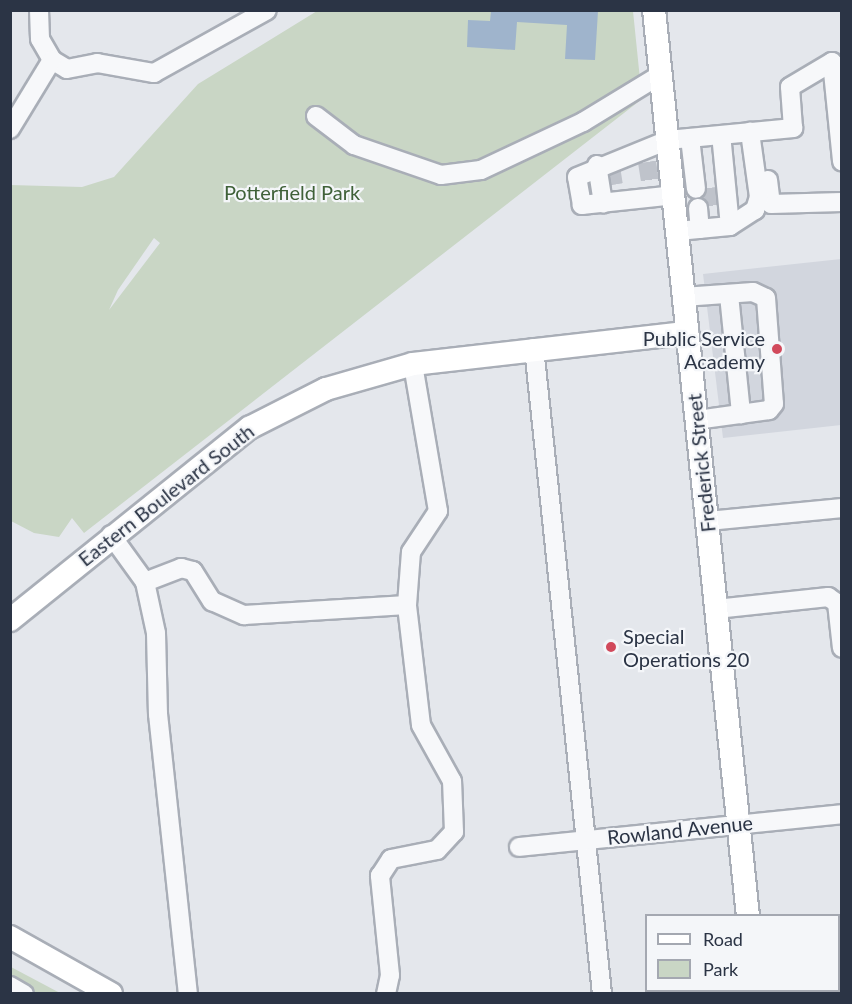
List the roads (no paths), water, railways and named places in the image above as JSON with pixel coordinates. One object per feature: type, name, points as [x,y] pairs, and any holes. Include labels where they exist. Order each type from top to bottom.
[{"type":"main road","name":"Frederick Street","points":[[654,10],[660,75],[686,139],[689,186],[678,231],[683,297],[748,914]]},
{"type":"main road","name":"Eastern Boulevard South","points":[[10,620],[111,535],[249,428],[327,389],[414,364],[534,348],[687,333]]},
{"type":"main road","points":[[10,937],[111,993]]},
{"type":"street","points":[[39,10],[40,39],[52,60],[67,69],[97,63],[154,73],[254,13]]},
{"type":"street","points":[[10,129],[52,60]]},
{"type":"street","points":[[686,139],[689,186],[644,191],[609,181],[641,157],[686,139],[792,128],[790,87],[832,62],[842,161]]},
{"type":"street","points":[[315,116],[354,145],[441,175],[481,170],[583,122],[660,75]]},
{"type":"street","points":[[678,231],[714,228],[755,210],[759,196],[750,132]]},
{"type":"street","points":[[714,228],[721,135]]},
{"type":"street","points":[[768,180],[771,204],[842,202]]},
{"type":"street","points":[[704,208],[714,228]]},
{"type":"street","points":[[683,297],[762,293],[774,404],[769,410],[696,420]]},
{"type":"street","points":[[729,295],[741,414]]},
{"type":"street","points":[[534,348],[602,993]]},
{"type":"street","points":[[386,993],[390,975],[380,876],[391,859],[436,850],[454,832],[452,781],[421,725],[407,605],[411,552],[438,511],[414,364]]},
{"type":"street","points":[[708,521],[842,508]]},
{"type":"street","points":[[111,535],[145,582],[156,633],[158,714],[188,993]]},
{"type":"street","points":[[145,582],[181,568],[192,571],[212,601],[244,615],[407,605]]},
{"type":"street","points":[[716,609],[828,597],[837,603],[842,648]]},
{"type":"street","name":"Rowland Avenue","points":[[519,847],[842,814]]},
{"type":"street","points":[[10,986],[24,993]]},
{"type":"water","points":[[491,11],[598,11],[595,60],[565,59],[567,25],[517,22],[515,50],[467,47],[468,20],[490,21]]},
{"type":"tunnel","points":[[647,162],[650,182]]},
{"type":"tunnel","points":[[611,167],[614,185]]},
{"type":"tunnel","points":[[707,188],[709,207]]},
{"type":"place","name":"Public Service Academy","points":[[777,349]]},
{"type":"place","name":"Special Operations 20","points":[[611,647]]},
{"type":"park label","name":"Potterfield Park","points":[[292,192]]}]
